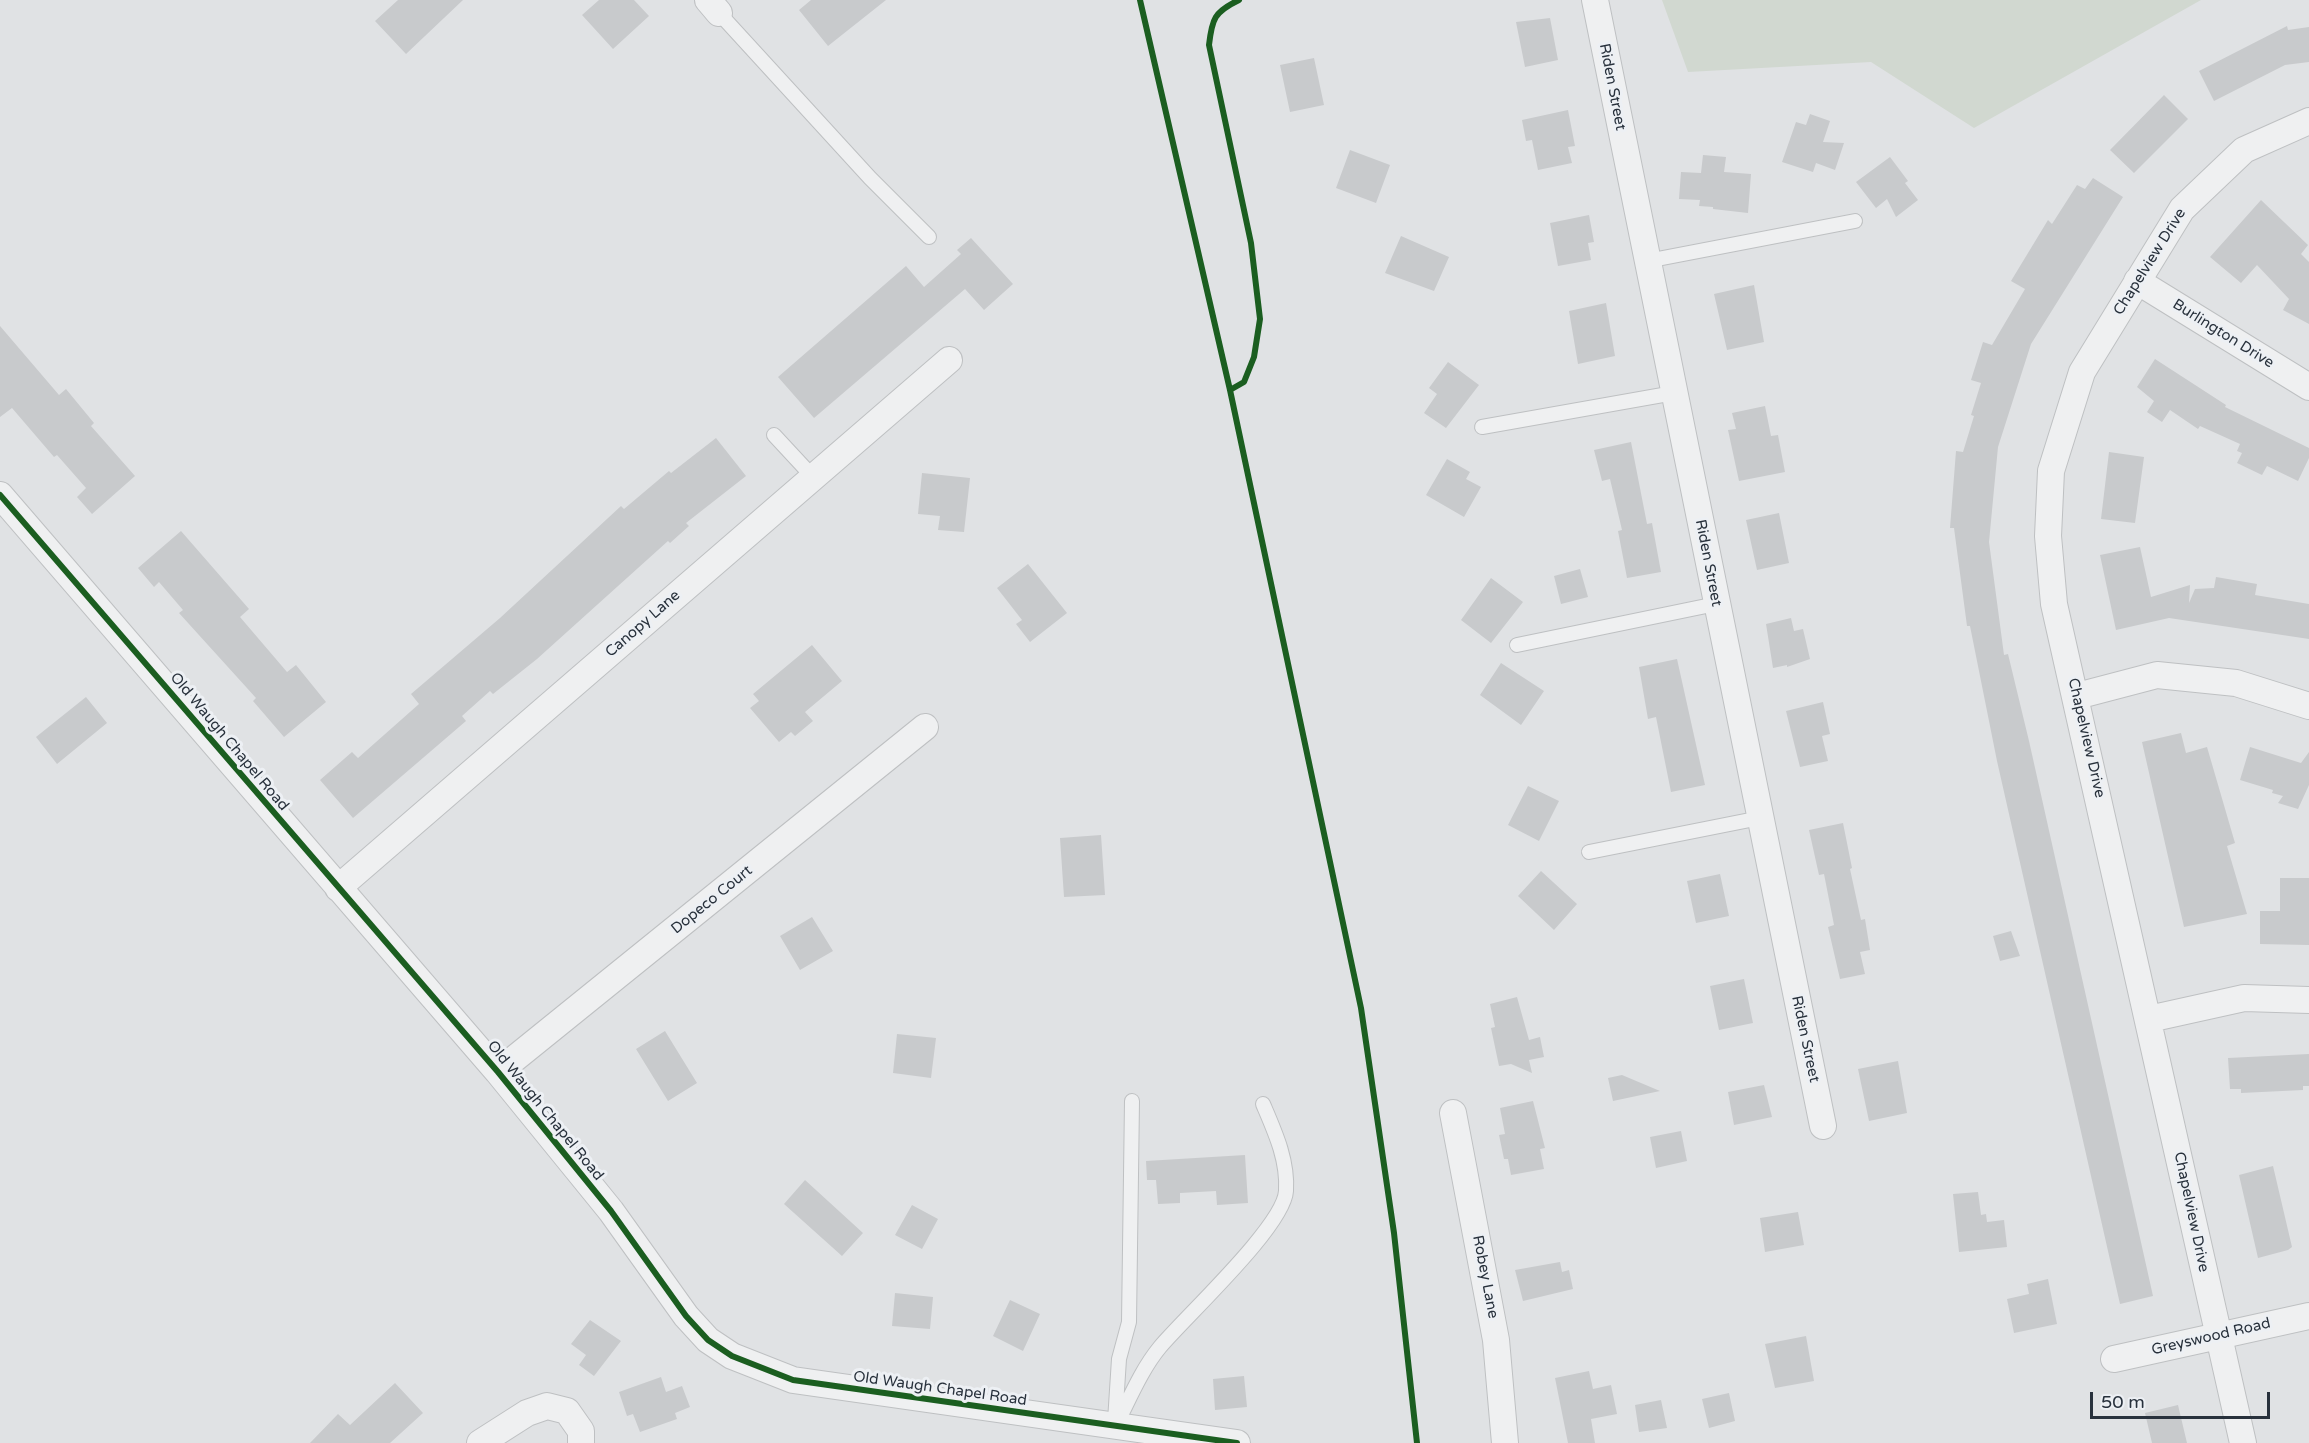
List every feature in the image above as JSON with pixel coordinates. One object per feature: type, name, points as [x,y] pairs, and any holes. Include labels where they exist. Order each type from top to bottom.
[{"type":"street","name":"Riden Street","points":[[1595,0],[1823,1126]]},
{"type":"street","name":"Chapelview Drive","points":[[2243,1443],[2217,1335],[2077,696],[2054,604],[2048,536],[2051,471],[2082,372],[2182,209],[2244,150],[2309,122]]},
{"type":"street","name":"Burlington Drive","points":[[2137,281],[2309,387]]},
{"type":"street","name":"Canopy Lane","points":[[338,888],[949,360]]},
{"type":"street","name":"Old Waugh Chapel Road","points":[[0,495],[498,1072],[611,1211],[686,1316],[708,1340],[732,1356],[793,1380],[1237,1443]]},
{"type":"street","points":[[2077,696],[2157,675],[2236,683],[2309,706]]},
{"type":"street","name":"Dopeco Court","points":[[498,1072],[926,728]]},
{"type":"street","points":[[2149,1019],[2244,998],[2309,1000]]},
{"type":"street","name":"Robey Lane","points":[[1453,1113],[1496,1340],[1505,1443]]},
{"type":"street","name":"Greyswood Road","points":[[2114,1359],[2309,1316]]},
{"type":"street","points":[[492,1440],[527,1413],[547,1406],[567,1411],[581,1431],[581,1443]]},
{"type":"lane","points":[[714,7],[870,178],[929,237]]},
{"type":"lane","points":[[1647,261],[1855,221]]},
{"type":"lane","points":[[1482,427],[1674,393]]},
{"type":"lane","points":[[774,435],[813,477]]},
{"type":"lane","points":[[1517,645],[1716,604]]},
{"type":"lane","points":[[1589,852],[1760,818]]},
{"type":"lane","points":[[1115,1427],[1119,1359],[1130,1322],[1132,1101]]},
{"type":"lane","points":[[1115,1427],[1160,1348],[1269,1227],[1287,1194],[1284,1154],[1263,1104]]},
{"type":"shaded area","points":[[1662,0],[2201,0],[1974,128],[1871,62],[1688,72]]},
{"type":"building","points":[[398,0],[463,0],[406,54],[375,21]]},
{"type":"building","points":[[599,0],[634,0],[649,16],[613,49],[582,15]]},
{"type":"building","points":[[811,0],[886,0],[828,46],[799,10]]},
{"type":"building","points":[[1550,18],[1558,60],[1525,67],[1516,22]]},
{"type":"building","points":[[2287,26],[2288,30],[2309,27],[2309,62],[2285,65],[2214,101],[2199,71]]},
{"type":"building","points":[[1314,58],[1324,105],[1290,112],[1280,65]]},
{"type":"building","points":[[2164,95],[2188,119],[2134,173],[2110,150]]},
{"type":"building","points":[[1568,110],[1575,146],[1568,147],[1572,163],[1538,170],[1532,140],[1526,141],[1522,120]]},
{"type":"building","points":[[1810,114],[1830,121],[1823,142],[1844,143],[1835,170],[1816,163],[1813,172],[1782,162],[1796,122],[1806,125]]},
{"type":"building","points":[[1350,150],[1390,165],[1376,203],[1336,188]]},
{"type":"building","points":[[1703,155],[1726,157],[1724,172],[1751,174],[1748,213],[1699,206],[1700,200],[1679,199],[1681,172],[1701,173]]},
{"type":"building","points":[[1890,157],[1908,181],[1905,183],[1918,200],[1896,217],[1887,199],[1876,208],[1856,182]]},
{"type":"building","points":[[2093,178],[2123,197],[2031,344],[1998,447],[1989,542],[2004,655],[2008,654],[2029,741],[2153,1296],[2120,1304],[1997,761],[1970,626],[1967,626],[1954,528],[1950,528],[1956,451],[1963,452],[1974,416],[1971,415],[1981,383],[1971,380],[1983,342],[1992,345],[2025,289],[2011,281],[2048,220],[2052,224],[2077,185],[2085,189]]},
{"type":"building","points":[[2261,200],[2308,245],[2301,254],[2309,262],[2309,324],[2283,310],[2289,299],[2257,265],[2241,283],[2210,257]]},
{"type":"building","points":[[1589,215],[1594,242],[1588,243],[1591,260],[1558,266],[1550,223]]},
{"type":"building","points":[[1401,236],[1449,257],[1434,291],[1385,273]]},
{"type":"building","points":[[971,238],[1013,284],[984,310],[965,289],[814,418],[778,377],[906,266],[924,287],[961,254],[957,250]]},
{"type":"building","points":[[1754,285],[1764,342],[1727,350],[1714,294]]},
{"type":"building","points":[[1606,303],[1615,356],[1578,364],[1569,311]]},
{"type":"building","points":[[0,326],[59,395],[66,389],[94,423],[91,426],[135,476],[92,514],[77,497],[86,488],[57,455],[54,457],[12,408],[0,417]]},
{"type":"building","points":[[2155,359],[2226,405],[2225,407],[2309,448],[2309,458],[2298,481],[2267,466],[2262,475],[2237,463],[2242,453],[2237,451],[2240,444],[2200,426],[2198,429],[2170,410],[2162,422],[2147,412],[2154,401],[2137,387]]},
{"type":"building","points":[[1448,362],[1479,385],[1446,428],[1424,413],[1437,394],[1429,388]]},
{"type":"building","points":[[1765,406],[1771,436],[1778,435],[1785,472],[1739,481],[1728,430],[1736,429],[1732,413]]},
{"type":"building","points":[[716,438],[746,476],[686,523],[689,526],[670,543],[668,541],[537,659],[493,694],[490,691],[462,716],[466,721],[353,818],[320,780],[352,752],[358,758],[419,704],[411,694],[500,618],[621,506],[624,509],[669,471],[671,473]]},
{"type":"building","points":[[1631,442],[1647,524],[1652,523],[1661,572],[1627,578],[1618,531],[1622,530],[1610,479],[1602,481],[1594,450]]},
{"type":"building","points":[[2109,452],[2144,457],[2135,523],[2101,519]]},
{"type":"building","points":[[1447,459],[1470,472],[1466,479],[1481,487],[1464,517],[1426,495]]},
{"type":"building","points":[[922,473],[970,478],[964,532],[938,530],[940,516],[918,514]]},
{"type":"building","points":[[1779,513],[1789,563],[1757,570],[1746,520]]},
{"type":"building","points":[[181,531],[249,609],[240,617],[287,672],[296,665],[326,702],[284,737],[253,701],[256,698],[179,613],[183,610],[159,582],[154,587],[138,568]]},
{"type":"building","points":[[2140,547],[2151,597],[2190,585],[2189,603],[2195,589],[2214,588],[2216,577],[2257,584],[2255,595],[2309,604],[2309,639],[2169,618],[2116,630],[2100,555]]},
{"type":"building","points":[[1028,564],[1067,613],[1030,642],[1016,624],[1022,620],[997,588]]},
{"type":"building","points":[[1580,569],[1588,597],[1561,604],[1554,576]]},
{"type":"building","points":[[1491,578],[1523,602],[1491,643],[1461,620]]},
{"type":"building","points":[[1791,618],[1794,631],[1803,629],[1810,659],[1787,667],[1787,665],[1773,668],[1766,624]]},
{"type":"building","points":[[812,645],[842,681],[805,712],[813,721],[795,736],[791,732],[779,742],[750,708],[759,701],[753,694]]},
{"type":"building","points":[[1677,659],[1705,785],[1671,792],[1656,717],[1648,719],[1639,667]]},
{"type":"building","points":[[1501,663],[1544,691],[1521,725],[1480,695]]},
{"type":"building","points":[[86,697],[107,723],[57,764],[36,737]]},
{"type":"building","points":[[1823,702],[1830,734],[1822,736],[1828,761],[1800,767],[1786,711]]},
{"type":"building","points":[[2181,733],[2186,753],[2207,747],[2235,843],[2227,846],[2247,914],[2184,927],[2142,742]]},
{"type":"building","points":[[2250,747],[2301,763],[2309,752],[2309,785],[2298,809],[2278,803],[2283,796],[2272,793],[2273,790],[2240,780]]},
{"type":"building","points":[[1528,786],[1559,801],[1539,841],[1508,825]]},
{"type":"building","points":[[1843,823],[1852,868],[1850,869],[1861,920],[1865,919],[1870,950],[1860,952],[1865,974],[1840,979],[1828,927],[1834,925],[1824,874],[1819,875],[1809,830]]},
{"type":"building","points":[[1101,835],[1105,895],[1064,897],[1060,838]]},
{"type":"building","points":[[1541,871],[1577,904],[1554,930],[1518,896]]},
{"type":"building","points":[[1720,874],[1729,916],[1696,923],[1687,881]]},
{"type":"building","points":[[2280,878],[2309,878],[2309,945],[2260,944],[2260,911],[2280,911]]},
{"type":"building","points":[[812,917],[833,951],[800,970],[780,936]]},
{"type":"building","points":[[2011,931],[2020,956],[2000,961],[1993,936]]},
{"type":"building","points":[[1744,979],[1753,1023],[1719,1030],[1710,986]]},
{"type":"building","points":[[1517,997],[1529,1040],[1540,1037],[1544,1057],[1529,1060],[1532,1073],[1511,1064],[1499,1066],[1491,1028],[1495,1027],[1490,1004]]},
{"type":"building","points":[[665,1031],[697,1083],[668,1101],[636,1049]]},
{"type":"building","points":[[897,1034],[936,1038],[931,1078],[893,1073]]},
{"type":"building","points":[[2309,1054],[2309,1086],[2303,1086],[2303,1090],[2241,1093],[2241,1089],[2230,1089],[2228,1058]]},
{"type":"building","points":[[1898,1061],[1907,1113],[1869,1121],[1858,1069]]},
{"type":"building","points":[[1622,1075],[1660,1091],[1613,1101],[1608,1078]]},
{"type":"building","points":[[1764,1085],[1772,1117],[1734,1125],[1728,1092]]},
{"type":"building","points":[[1533,1101],[1545,1148],[1540,1149],[1544,1169],[1511,1175],[1508,1159],[1504,1159],[1499,1135],[1505,1134],[1500,1108]]},
{"type":"building","points":[[1681,1131],[1687,1161],[1656,1168],[1650,1137]]},
{"type":"building","points":[[1245,1155],[1248,1203],[1217,1205],[1216,1191],[1180,1193],[1180,1203],[1158,1204],[1156,1180],[1147,1180],[1146,1161]]},
{"type":"building","points":[[2273,1166],[2292,1247],[2258,1258],[2239,1175]]},
{"type":"building","points":[[805,1180],[863,1233],[842,1256],[784,1204]]},
{"type":"building","points":[[1978,1192],[1981,1215],[1986,1214],[1987,1222],[2004,1220],[2007,1247],[1959,1252],[1953,1194]]},
{"type":"building","points":[[912,1205],[938,1219],[922,1249],[895,1235]]},
{"type":"building","points":[[1798,1212],[1804,1245],[1765,1252],[1760,1218]]},
{"type":"building","points":[[1560,1262],[1562,1272],[1569,1270],[1573,1289],[1523,1301],[1515,1270]]},
{"type":"building","points":[[2048,1279],[2057,1324],[2014,1333],[2007,1299],[2029,1294],[2027,1284]]},
{"type":"building","points":[[895,1293],[933,1297],[930,1329],[892,1326]]},
{"type":"building","points":[[1010,1300],[1040,1314],[1023,1351],[993,1336]]},
{"type":"building","points":[[590,1320],[621,1341],[594,1376],[579,1365],[586,1355],[571,1344]]},
{"type":"building","points":[[1806,1336],[1814,1381],[1775,1388],[1765,1344]]},
{"type":"building","points":[[1589,1371],[1593,1389],[1611,1385],[1617,1414],[1591,1419],[1595,1443],[1568,1443],[1555,1378]]},
{"type":"building","points":[[1244,1376],[1247,1407],[1215,1410],[1213,1379]]},
{"type":"building","points":[[661,1377],[666,1392],[682,1386],[690,1407],[675,1413],[677,1419],[640,1432],[633,1414],[627,1416],[619,1392]]},
{"type":"building","points":[[395,1383],[423,1413],[390,1443],[310,1443],[338,1414],[350,1425]]},
{"type":"building","points":[[1729,1393],[1735,1421],[1709,1428],[1702,1399]]},
{"type":"building","points":[[1661,1400],[1667,1428],[1639,1432],[1635,1405]]},
{"type":"building","points":[[2178,1405],[2187,1443],[2152,1443],[2145,1413]]},
{"type":"cycle path","points":[[1140,0],[1230,390],[1361,1008],[1394,1233],[1417,1443]]},
{"type":"cycle path","points":[[1230,390],[1244,382],[1254,357],[1260,319],[1251,243],[1209,45],[1211,29],[1216,17],[1224,8],[1239,0]]},
{"type":"cycle path","points":[[0,495],[498,1072],[611,1211],[686,1316],[708,1340],[732,1356],[793,1380],[1237,1443]]}]
